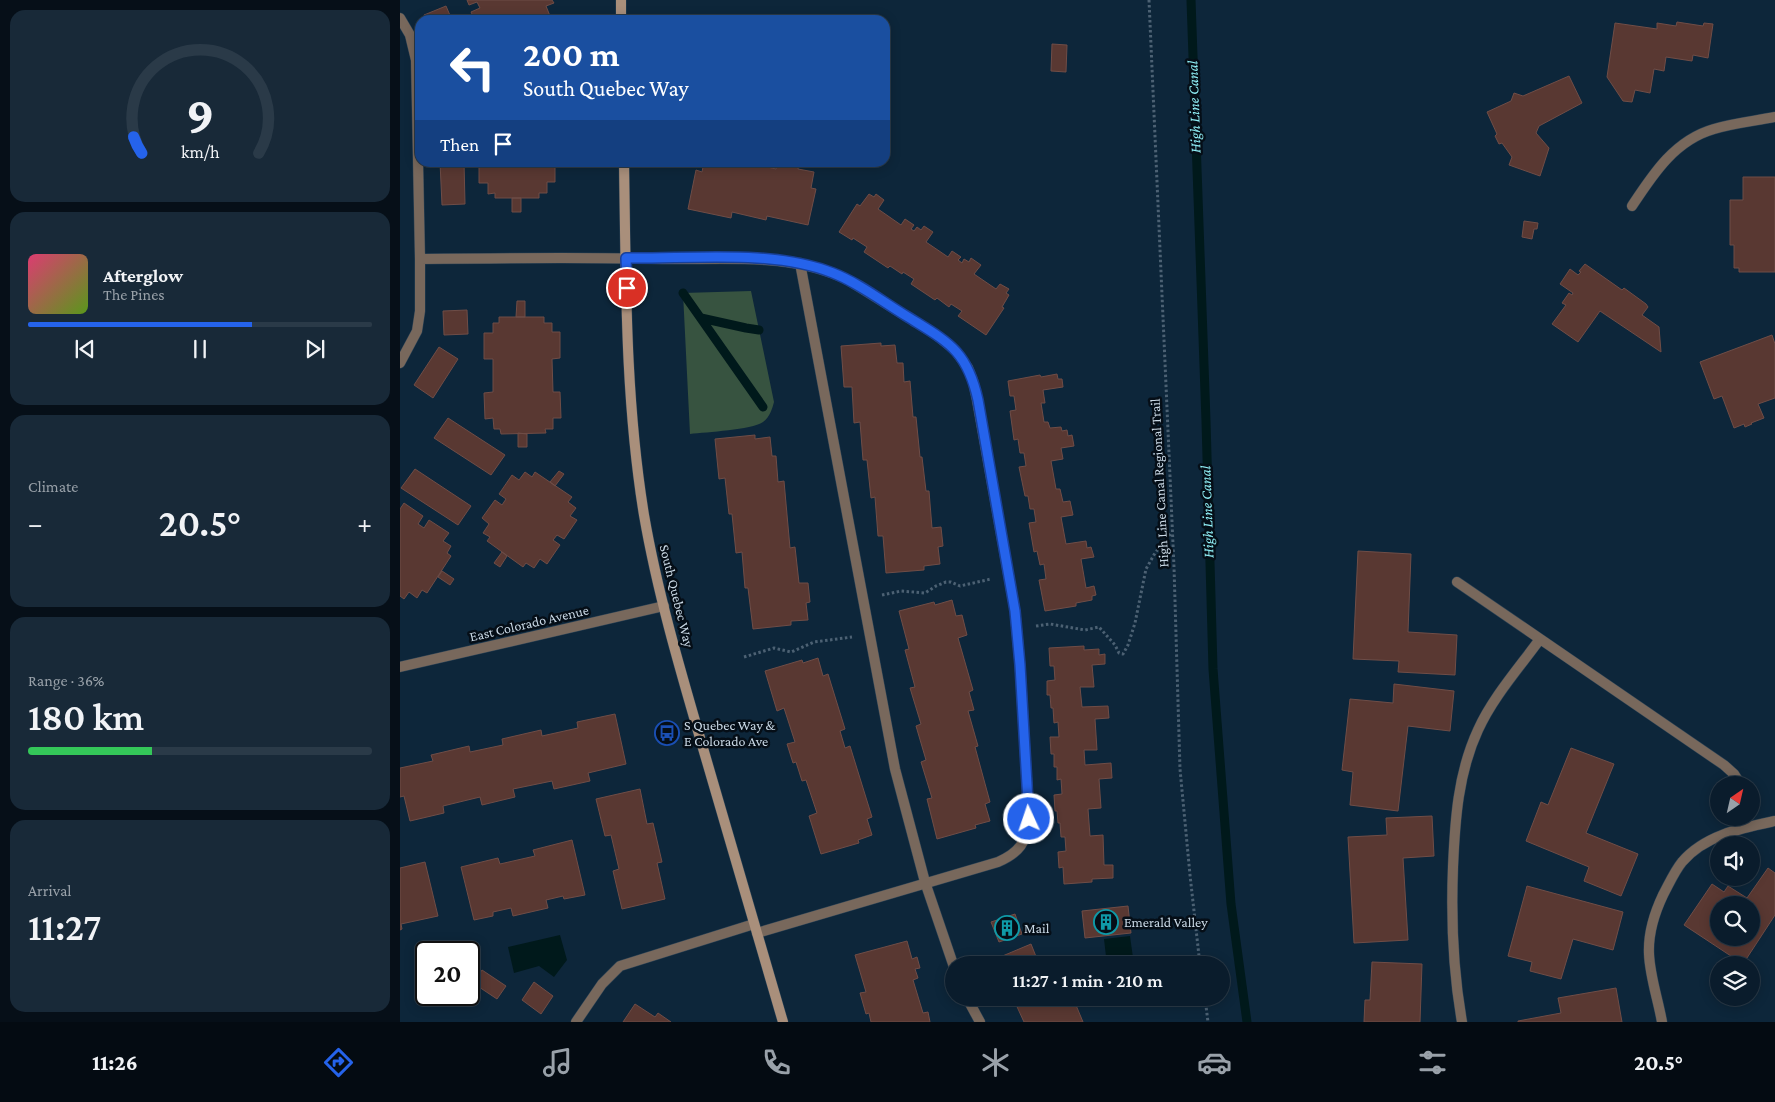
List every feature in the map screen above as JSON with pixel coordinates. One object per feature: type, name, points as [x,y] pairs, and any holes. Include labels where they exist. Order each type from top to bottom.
[{"type":"street","points":[[621,0],[621,15]]},
{"type":"street","points":[[400,18],[410,35],[415,56]]},
{"type":"street","points":[[1632,206],[1651,176],[1689,139],[1714,129],[1775,117]]},
{"type":"street","points":[[400,363],[411,344],[418,323],[420,259],[418,167]]},
{"type":"street","name":"South Quebec Way","points":[[624,167],[630,379],[647,528],[664,606],[684,683],[783,1022]]},
{"type":"street","points":[[420,259],[736,258],[800,263],[832,272],[848,280],[935,334],[964,360],[976,394],[1017,629],[1029,819],[1026,836],[1019,849],[1007,858],[623,965],[605,981],[576,1022]]},
{"type":"street","points":[[800,263],[895,769],[925,882],[950,956]]},
{"type":"street","points":[[1457,582],[1724,765],[1735,776]]},
{"type":"street","name":"East Colorado Avenue","points":[[400,667],[664,606]]},
{"type":"street","points":[[1462,1022],[1454,960],[1452,901],[1454,844],[1459,792],[1473,741],[1488,710],[1540,639]]},
{"type":"street","points":[[1760,822],[1775,821]]},
{"type":"street","points":[[1662,1022],[1651,974],[1649,952],[1653,919],[1681,864],[1693,851],[1708,841],[1741,826]]},
{"type":"street","points":[[971,1006],[980,1022]]},
{"type":"path","name":"High Line Canal Regional Trail","points":[[1149,0],[1172,532],[1180,769],[1199,956]]},
{"type":"path","points":[[1017,629],[1050,624],[1085,630],[1099,627],[1115,645],[1119,653],[1123,654],[1126,652],[1135,623],[1146,569],[1155,553],[1172,532]]},
{"type":"path","points":[[863,598],[901,591],[925,593],[946,582],[960,586],[1009,575]]},
{"type":"path","points":[[744,657],[774,648],[791,652],[814,642],[870,634]]},
{"type":"path","points":[[1206,1006],[1208,1022]]},
{"type":"green space","points":[[751,291],[774,402],[770,413],[763,422],[757,425],[690,434],[683,293]]},
{"type":"shaded area","points":[[560,935],[567,960],[554,977],[539,966],[514,973],[508,947]]},
{"type":"shaded area","points":[[1130,936],[1133,956],[1106,956],[1104,939]]},
{"type":"building","points":[[467,0],[552,0],[554,3],[546,6],[550,15],[472,15],[471,12],[480,8],[477,2],[469,5]]},
{"type":"building","points":[[446,6],[450,15],[424,15]]},
{"type":"building","points":[[1677,22],[1703,26],[1704,23],[1713,24],[1708,58],[1693,55],[1692,61],[1666,57],[1664,71],[1654,69],[1650,93],[1635,90],[1632,102],[1623,101],[1607,77],[1615,23],[1657,29],[1657,23],[1676,26]]},
{"type":"building","points":[[1052,44],[1067,45],[1066,72],[1051,71]]},
{"type":"building","points":[[1569,76],[1582,103],[1539,126],[1536,133],[1549,148],[1540,176],[1509,165],[1512,157],[1502,143],[1499,144],[1495,136],[1497,134],[1487,112],[1511,101],[1514,93],[1523,96]]},
{"type":"building","points":[[440,167],[464,167],[465,204],[442,205]]},
{"type":"building","points":[[479,167],[555,167],[555,182],[547,182],[547,193],[539,193],[539,198],[495,198],[495,193],[488,194],[488,183],[479,183]]},
{"type":"building","points":[[703,167],[767,167],[776,169],[777,167],[798,167],[798,169],[814,172],[811,188],[816,189],[808,225],[767,216],[766,220],[732,212],[731,218],[688,209],[696,170],[702,172]]},
{"type":"building","points":[[1743,177],[1775,177],[1775,272],[1739,272],[1739,268],[1734,268],[1734,245],[1730,245],[1730,200],[1743,200]]},
{"type":"building","points":[[869,194],[874,197],[876,194],[884,200],[878,209],[901,225],[905,219],[914,225],[911,229],[914,231],[917,227],[921,230],[924,226],[933,232],[926,242],[948,257],[952,251],[961,257],[958,260],[962,263],[964,259],[969,262],[971,258],[981,265],[974,274],[996,289],[1000,284],[1009,289],[1006,293],[1009,295],[1002,307],[1004,308],[986,335],[958,316],[962,311],[951,304],[949,307],[937,298],[935,300],[911,284],[914,279],[890,266],[888,268],[864,252],[867,247],[839,232],[857,204],[860,206]]},
{"type":"building","points":[[512,198],[521,198],[521,212],[512,212]]},
{"type":"building","points":[[1524,221],[1538,223],[1537,229],[1534,229],[1532,239],[1522,237]]},
{"type":"building","points":[[1585,264],[1646,304],[1648,307],[1642,315],[1659,327],[1661,352],[1600,311],[1578,342],[1552,324],[1566,305],[1562,303],[1569,293],[1572,295],[1573,293],[1560,284],[1570,269],[1578,275]]},
{"type":"building","points":[[517,301],[525,301],[525,317],[516,317]]},
{"type":"building","points":[[467,310],[468,334],[444,335],[443,311]]},
{"type":"building","points":[[499,317],[544,317],[544,323],[552,323],[552,332],[560,332],[560,358],[552,359],[553,392],[560,392],[561,418],[553,418],[553,429],[545,429],[546,433],[501,434],[500,429],[494,429],[493,418],[485,419],[484,393],[493,392],[493,359],[484,359],[484,333],[493,333],[493,323],[499,323]]},
{"type":"building","points":[[1772,335],[1775,344],[1775,398],[1758,404],[1764,418],[1745,427],[1744,424],[1734,428],[1722,396],[1714,399],[1700,362]]},
{"type":"building","points":[[881,343],[881,346],[895,345],[897,363],[903,363],[904,382],[910,381],[913,417],[916,417],[926,491],[929,491],[932,528],[941,527],[943,546],[938,547],[940,564],[924,566],[924,570],[886,573],[883,536],[878,536],[875,497],[871,498],[867,460],[863,460],[860,422],[854,423],[852,387],[844,387],[841,346]]},
{"type":"building","points":[[439,347],[458,359],[433,398],[414,385]]},
{"type":"building","points":[[1057,374],[1058,379],[1062,379],[1063,387],[1043,390],[1045,403],[1041,403],[1044,422],[1048,422],[1050,428],[1061,427],[1062,431],[1067,430],[1068,436],[1072,435],[1074,446],[1061,448],[1063,459],[1051,461],[1056,489],[1060,489],[1063,502],[1070,501],[1073,515],[1061,517],[1066,544],[1086,541],[1087,548],[1091,547],[1094,557],[1081,559],[1086,588],[1094,586],[1096,595],[1092,596],[1092,600],[1076,603],[1076,606],[1045,611],[1039,580],[1046,579],[1044,564],[1040,565],[1037,551],[1034,552],[1029,523],[1036,522],[1034,509],[1030,509],[1028,496],[1025,496],[1019,467],[1026,466],[1024,453],[1020,453],[1018,439],[1014,440],[1010,411],[1016,410],[1014,396],[1010,396],[1008,381]]},
{"type":"building","points":[[448,418],[505,455],[491,475],[434,438]]},
{"type":"building","points":[[518,433],[527,434],[527,447],[518,447]]},
{"type":"building","points":[[755,435],[755,439],[770,437],[772,456],[776,456],[778,482],[784,481],[790,548],[795,547],[799,583],[808,583],[810,602],[806,603],[808,620],[791,621],[791,625],[753,629],[748,588],[745,588],[742,552],[736,553],[732,514],[729,514],[725,478],[719,479],[715,439]]},
{"type":"building","points":[[415,469],[471,506],[458,525],[401,488]]},
{"type":"building","points":[[559,471],[564,474],[555,486],[550,482]]},
{"type":"building","points":[[525,472],[532,477],[535,472],[572,497],[568,502],[576,508],[570,516],[577,520],[564,539],[557,535],[553,540],[560,545],[547,564],[540,559],[534,568],[526,563],[523,567],[487,541],[490,537],[483,533],[489,524],[482,518],[495,500],[502,505],[506,499],[499,494],[512,475],[519,480]]},
{"type":"building","points":[[404,503],[423,516],[418,524],[424,528],[429,520],[449,533],[443,541],[451,546],[447,553],[451,556],[427,593],[422,590],[417,598],[409,592],[404,599],[400,596],[400,509]]},
{"type":"building","points":[[1358,551],[1411,554],[1408,632],[1457,635],[1455,675],[1398,672],[1399,661],[1353,659]]},
{"type":"building","points":[[502,552],[507,556],[500,567],[494,563]]},
{"type":"building","points":[[442,571],[454,579],[450,585],[438,577]]},
{"type":"building","points":[[952,600],[956,616],[962,615],[967,635],[958,638],[973,690],[969,692],[974,710],[968,711],[978,746],[975,747],[990,802],[985,804],[990,821],[975,825],[976,828],[937,839],[927,799],[932,798],[921,762],[926,760],[916,726],[921,724],[910,688],[915,687],[905,650],[909,649],[899,611],[934,602],[935,605]]},
{"type":"building","points":[[1084,646],[1084,650],[1099,649],[1099,655],[1105,654],[1105,664],[1092,665],[1094,687],[1080,687],[1082,707],[1108,706],[1109,718],[1095,719],[1097,750],[1084,750],[1085,765],[1111,763],[1112,778],[1099,779],[1101,808],[1088,809],[1090,836],[1103,835],[1104,865],[1113,865],[1113,878],[1092,879],[1092,882],[1064,884],[1063,867],[1059,868],[1058,852],[1066,851],[1065,837],[1061,837],[1060,823],[1058,823],[1057,811],[1055,811],[1054,795],[1062,794],[1061,779],[1057,780],[1057,767],[1054,767],[1054,754],[1051,754],[1050,737],[1059,737],[1058,722],[1054,723],[1050,695],[1047,695],[1047,681],[1055,680],[1054,666],[1050,666],[1049,648]]},
{"type":"building","points":[[818,658],[823,676],[828,674],[845,729],[840,731],[845,748],[850,746],[872,817],[867,819],[872,835],[858,840],[859,843],[821,854],[809,816],[817,813],[806,780],[802,781],[796,762],[793,763],[787,744],[795,742],[784,708],[777,711],[765,671],[802,660],[803,663]]},
{"type":"building","points":[[1394,684],[1454,691],[1450,731],[1408,726],[1398,811],[1350,805],[1353,772],[1342,770],[1350,699],[1393,703]]},
{"type":"building","points":[[615,714],[626,764],[588,773],[590,781],[554,789],[552,781],[513,789],[515,797],[482,805],[480,797],[443,806],[444,813],[410,821],[404,796],[400,797],[400,768],[433,761],[431,755],[469,746],[470,752],[503,745],[502,739],[541,730],[542,736],[578,728],[577,722]]},
{"type":"building","points":[[1571,748],[1614,764],[1586,833],[1638,854],[1621,896],[1584,881],[1589,867],[1526,841],[1541,802],[1548,805]]},
{"type":"building","points":[[640,789],[647,824],[653,823],[662,862],[657,863],[665,899],[622,909],[613,871],[619,869],[611,835],[605,836],[596,799]]},
{"type":"building","points":[[1432,816],[1434,856],[1403,858],[1408,940],[1354,943],[1348,837],[1387,835],[1386,818]]},
{"type":"building","points":[[572,840],[585,895],[564,899],[563,896],[546,900],[548,908],[513,916],[511,908],[493,912],[493,916],[474,920],[461,867],[498,858],[500,864],[535,856],[533,850]]},
{"type":"building","points":[[425,862],[438,916],[401,924],[402,929],[400,930],[400,868]]},
{"type":"building","points":[[1768,868],[1775,873],[1775,915],[1760,938],[1760,896],[1748,896],[1755,886],[1760,886],[1760,879]]},
{"type":"building","points":[[1527,886],[1623,912],[1613,950],[1573,939],[1561,979],[1530,971],[1532,962],[1508,956]]},
{"type":"building","points":[[1711,886],[1715,886],[1724,892],[1728,886],[1744,896],[1710,896],[1710,942],[1684,925]]},
{"type":"building","name":"Emerald Valley","points":[[1128,906],[1131,933],[1085,938],[1082,911]]},
{"type":"building","name":"Mail","points":[[1015,914],[1022,934],[999,942],[991,922]]},
{"type":"building","points":[[907,941],[912,959],[917,957],[920,968],[915,969],[918,978],[913,980],[923,1013],[928,1012],[930,1022],[871,1022],[869,1013],[866,1014],[860,993],[866,992],[855,955]]},
{"type":"building","points":[[1031,944],[1036,956],[1002,956]]},
{"type":"building","points":[[1716,946],[1755,946],[1748,956],[1731,956]]},
{"type":"building","points":[[1372,962],[1422,964],[1420,1022],[1364,1022],[1365,1000],[1370,1000]]},
{"type":"building","points":[[482,970],[506,986],[497,999],[480,988],[480,973]]},
{"type":"building","points":[[534,982],[553,996],[541,1014],[522,1000]]},
{"type":"building","points":[[1616,988],[1622,1022],[1518,1022],[1561,1013],[1558,998]]},
{"type":"building","points":[[635,1004],[655,1017],[658,1013],[671,1022],[623,1022]]},
{"type":"building","points":[[1017,1006],[1076,1006],[1083,1022],[1024,1022]]},
{"type":"waterway","name":"High Line Canal","points":[[1191,0],[1213,669],[1231,904],[1247,1022]]},
{"type":"waterway","points":[[683,293],[763,407]]},
{"type":"waterway","points":[[701,318],[759,330]]},
{"type":"place","name":"S Quebec Way & E Colorado Ave","points":[[667,733]]},
{"type":"place","name":"Emerald Valley","points":[[1106,922]]},
{"type":"place","name":"Mail","points":[[1007,928]]},
{"type":"route","points":[[627,288],[626,258],[736,258],[800,263],[832,272],[848,280],[935,334],[964,360],[973,381],[978,400],[1015,611],[1029,819]]}]
